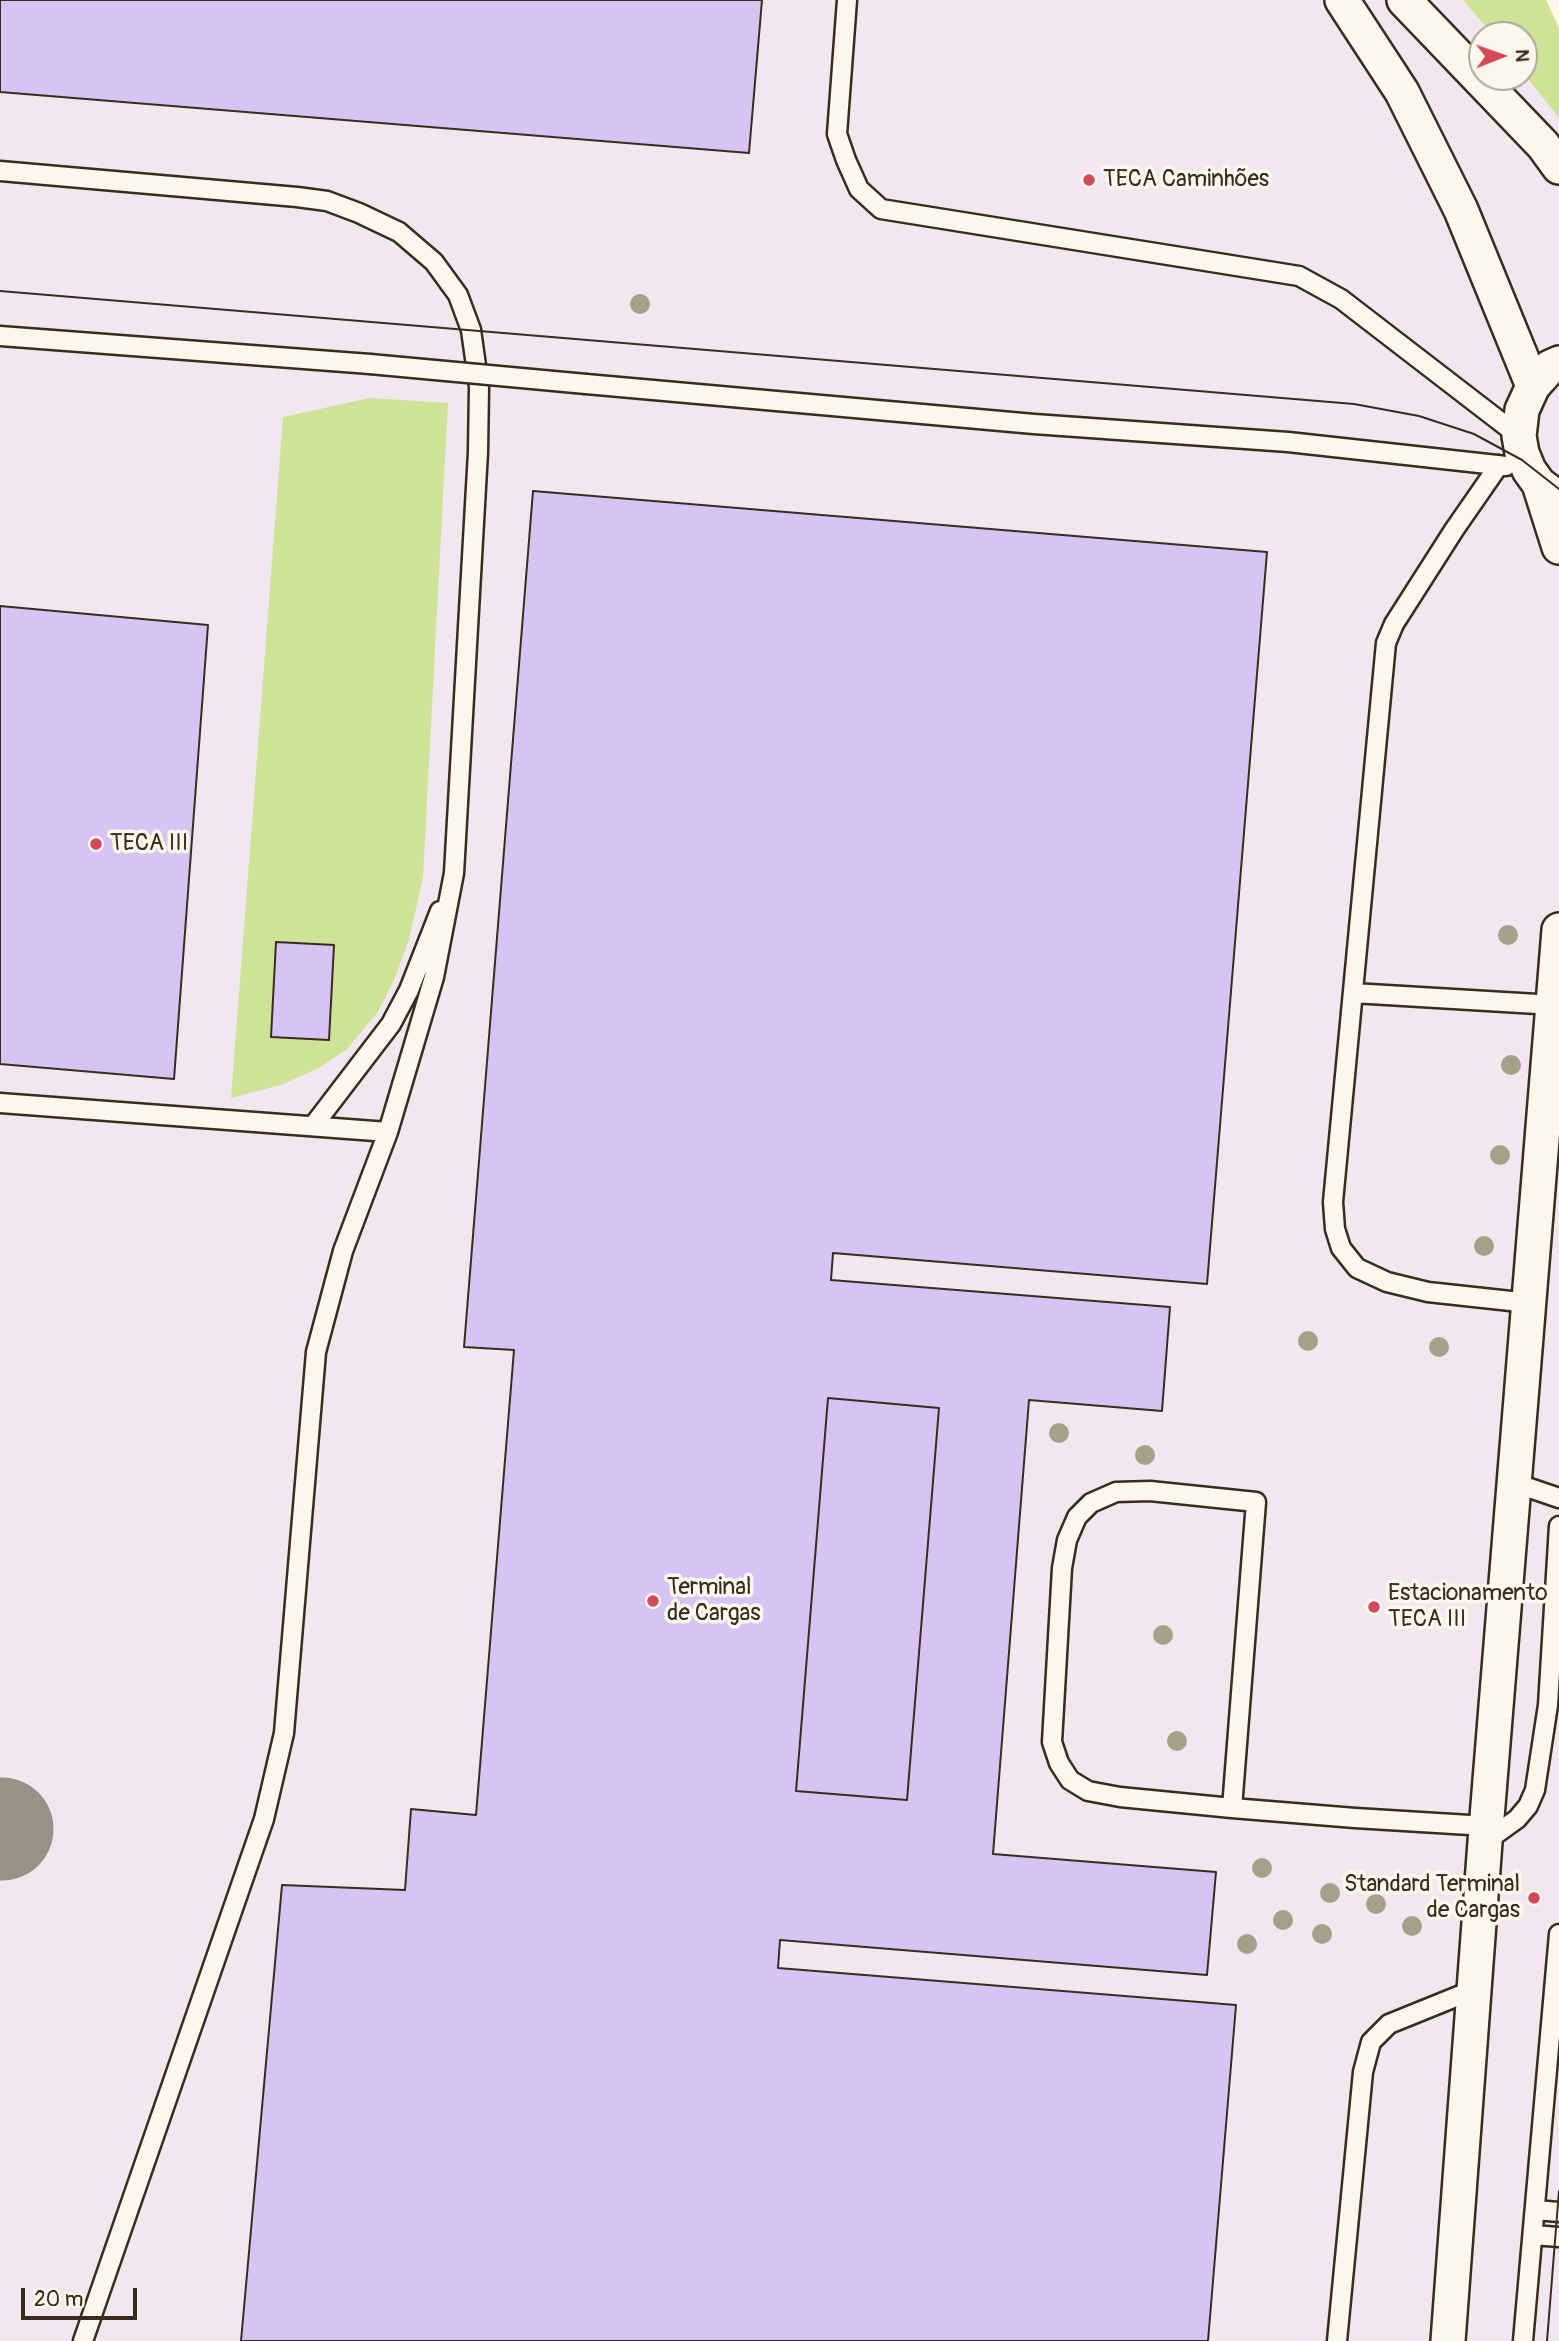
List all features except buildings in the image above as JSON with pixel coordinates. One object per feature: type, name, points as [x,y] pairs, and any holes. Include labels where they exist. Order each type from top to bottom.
[{"type":"street","points":[[1342,0],[1402,92],[1461,210],[1533,386]]},
{"type":"street","points":[[1404,0],[1543,145],[1559,167]]},
{"type":"street","points":[[1559,363],[1550,367],[1533,386],[1522,410],[1519,436],[1522,453],[1559,547]]},
{"type":"street","points":[[1448,2341],[1485,1834],[1559,930]]},
{"type":"lane","points":[[847,0],[837,134],[859,188],[881,209],[1299,276],[1341,299],[1519,436]]},
{"type":"lane","points":[[0,171],[232,190],[327,201],[359,212],[399,232],[434,262],[458,295],[471,330],[479,387],[454,873],[435,977],[388,1132],[343,1251],[316,1352],[284,1733],[264,1819],[83,2341]]},
{"type":"lane","points":[[0,336],[370,364],[1034,424],[1288,442],[1532,479]]},
{"type":"lane","points":[[1529,1303],[1428,1292],[1387,1282],[1357,1268],[1341,1248],[1335,1229],[1333,1202],[1385,643],[1394,624],[1446,542],[1532,479]]},
{"type":"lane","points":[[313,1126],[391,1024],[403,1002],[454,873]]},
{"type":"lane","points":[[1353,993],[1554,1005]]},
{"type":"lane","points":[[0,1103],[388,1132]]},
{"type":"lane","points":[[1515,1483],[1559,1498]]},
{"type":"lane","points":[[1232,1808],[1256,1502],[1150,1491],[1115,1492],[1091,1503],[1077,1517],[1067,1540],[1062,1568],[1052,1742],[1059,1763],[1070,1780],[1088,1791],[1120,1797],[1485,1834],[1517,1819],[1528,1806],[1535,1790],[1553,1705],[1559,1526]]},
{"type":"lane","points":[[1523,2341],[1559,1934]]},
{"type":"lane","points":[[1337,2341],[1363,2072],[1371,2042],[1389,2024],[1473,1990]]},
{"type":"lane","points":[[1536,2210],[1559,2212]]},
{"type":"lane","points":[[1534,2235],[1559,2237]]},
{"type":"shaded area","points":[[0,0],[1463,0],[1481,21],[1468,21],[1468,91],[1538,91],[1559,118],[1559,2341],[0,2341]]},
{"type":"green space","points":[[1463,0],[1546,0],[1559,28],[1559,118],[1538,91],[1538,21],[1481,21]]},
{"type":"green space","points":[[370,398],[448,403],[423,877],[409,940],[394,980],[378,1012],[347,1049],[319,1068],[281,1085],[231,1098],[283,417]],"holes":[[[334,945],[329,1040],[272,1037]]]},
{"type":"tram line","points":[[0,291],[1354,404],[1419,416],[1474,434],[1522,460],[1559,489]]},
{"type":"tram line","points":[[1547,2341],[1559,2191]]},
{"type":"place","name":"TECA Caminhões","points":[[1089,180]]},
{"type":"place","name":"TECA III","points":[[96,844]]},
{"type":"place","name":"Terminal de Cargas","points":[[653,1601]]},
{"type":"place","name":"Estacionamento TECA III","points":[[1374,1607]]},
{"type":"place","name":"Standard Terminal de Cargas","points":[[1534,1898]]}]
